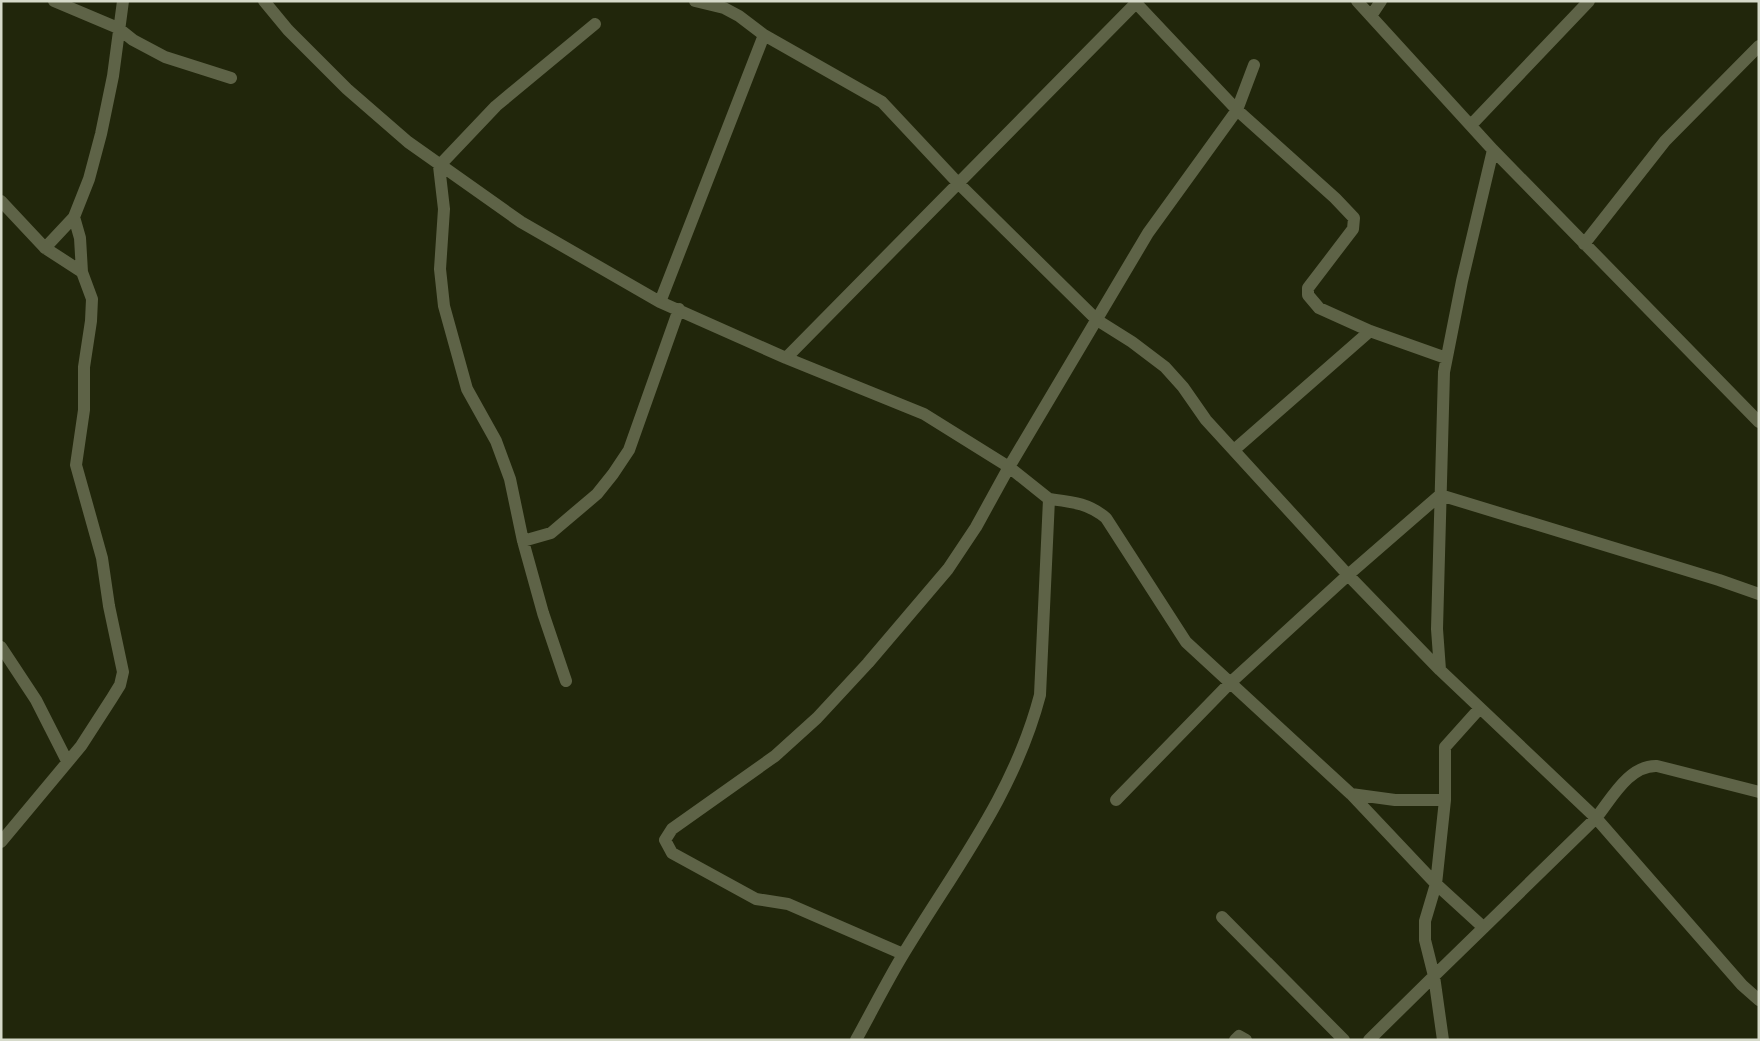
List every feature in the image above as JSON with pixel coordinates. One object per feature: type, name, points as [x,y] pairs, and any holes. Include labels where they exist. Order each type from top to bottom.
[{"type":"street","points":[[54,1],[118,28],[148,49],[231,78]]},
{"type":"street","points":[[45,248],[74,217],[89,179],[113,76],[123,1]]},
{"type":"street","points":[[264,1],[288,30],[347,89],[439,166],[521,222],[660,302],[786,358],[924,414],[1009,467],[1050,499],[1081,503],[1095,509],[1106,518],[1186,642],[1351,794],[1436,884],[1483,927]]},
{"type":"street","points":[[696,1],[732,12],[764,35],[882,102],[957,182],[1097,320],[1132,342],[1165,367],[1183,387],[1206,420],[1348,575],[1440,670],[1596,818],[1742,985],[1759,1000]]},
{"type":"street","points":[[1357,1],[1493,150],[1759,422]]},
{"type":"street","points":[[1371,16],[1381,1]]},
{"type":"street","points":[[1470,125],[1589,1]]},
{"type":"street","points":[[786,358],[957,182],[1137,2],[1237,110],[1335,198],[1354,218],[1353,229],[1312,280],[1308,288],[1308,295],[1319,308],[1370,331],[1446,358]]},
{"type":"street","points":[[439,166],[496,106],[595,24]]},
{"type":"street","points":[[660,302],[764,35]]},
{"type":"street","points":[[1584,244],[1665,141],[1759,46]]},
{"type":"street","points":[[903,954],[788,904],[756,898],[672,853],[665,840],[672,829],[775,756],[817,718],[868,663],[948,569],[976,527],[1009,467],[1148,233],[1237,110],[1254,65]]},
{"type":"street","points":[[1440,670],[1437,629],[1446,358],[1493,150]]},
{"type":"street","points":[[439,166],[444,208],[440,268],[444,306],[467,389],[496,440],[510,479],[543,613],[566,681]]},
{"type":"street","points":[[1,202],[45,248],[82,272]]},
{"type":"street","points":[[1,842],[81,746],[112,698],[124,672],[109,606],[102,558],[76,465],[84,410],[84,367],[91,321],[92,299],[82,272],[80,238],[74,217]]},
{"type":"street","points":[[524,541],[550,533],[597,494],[613,474],[629,450],[679,310]]},
{"type":"street","points":[[1234,450],[1370,331]]},
{"type":"street","points":[[1116,800],[1230,683],[1348,575],[1440,496]]},
{"type":"street","points":[[1440,496],[1719,580],[1759,594]]},
{"type":"street","points":[[856,1040],[903,954],[983,830],[1033,722],[1040,694],[1050,499]]},
{"type":"street","points":[[1,647],[36,700],[67,761]]},
{"type":"street","points":[[1443,1040],[1434,976],[1425,940],[1425,921],[1436,884],[1446,800],[1445,746],[1480,708]]},
{"type":"street","points":[[1369,1040],[1596,818],[1635,771],[1646,766],[1657,766],[1759,792]]},
{"type":"street","points":[[1351,794],[1395,800],[1446,800]]},
{"type":"street","points":[[1222,917],[1344,1040]]},
{"type":"street","points":[[1235,1040],[1239,1036],[1246,1040]]}]
